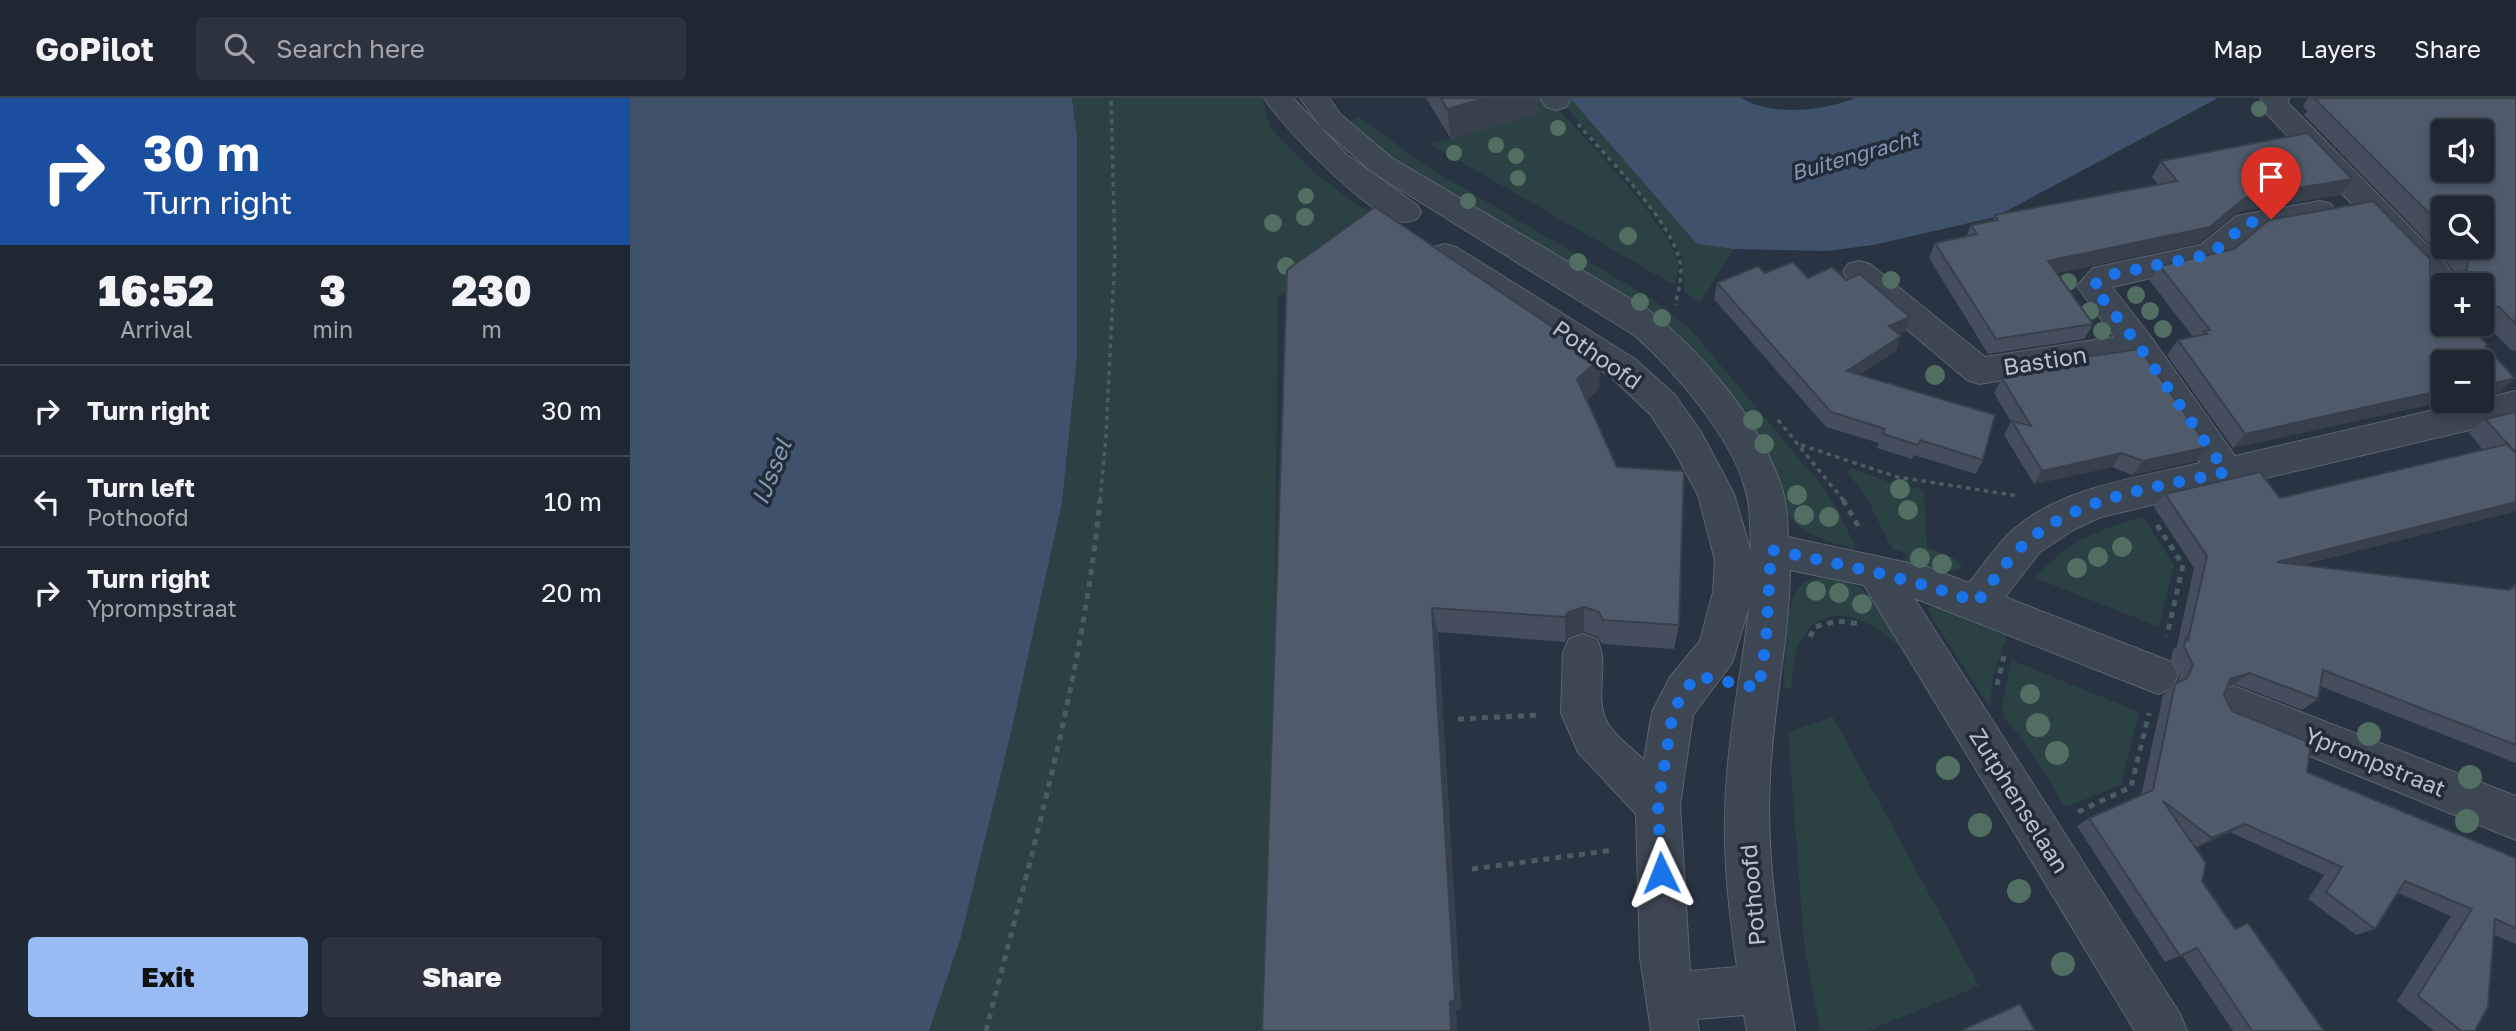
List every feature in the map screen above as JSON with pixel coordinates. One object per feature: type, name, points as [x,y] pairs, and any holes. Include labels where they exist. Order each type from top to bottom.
[{"type":"street","name":"Pothoofd","points":[[1278,98],[1310,138],[1353,177],[1614,338],[1657,373],[1714,445],[1771,550]]},
{"type":"street","name":"Pothoofd","points":[[1314,98],[1330,120],[1382,165],[1634,317],[1676,353],[1726,417],[1752,460],[1767,506],[1771,550],[1766,641],[1748,779],[1751,896],[1767,1010],[1672,1014],[1664,957],[1660,825],[1673,712],[1685,690],[1718,650],[1733,592],[1734,560],[1716,494],[1689,442],[1663,405],[1623,368],[1446,255]]},
{"type":"street","points":[[2275,98],[2274,105],[2434,273]]},
{"type":"street","points":[[2226,472],[2139,346],[2093,286],[2104,276],[2211,254],[2247,223],[2367,203]]},
{"type":"street","name":"Bastion","points":[[1859,272],[1979,371],[2139,346]]},
{"type":"street","points":[[1977,602],[2027,541],[2060,519],[2094,503],[2226,472],[2513,386]]},
{"type":"street","points":[[1771,550],[1927,584],[2158,675]]},
{"type":"street","name":"Zutphenselaan","points":[[1876,571],[2163,1031]]},
{"type":"street","points":[[1583,652],[1583,713],[1593,738],[1660,825]]},
{"type":"street","name":"Yprompstraat","points":[[2234,705],[2516,818]]},
{"type":"path","points":[[986,1031],[1063,729],[1081,646],[1093,571],[1106,436],[1115,252],[1111,98]]},
{"type":"path","points":[[1577,123],[1659,223],[1679,261],[1680,284],[1674,307]]},
{"type":"path","points":[[1798,444],[1897,478],[1932,485],[2015,494],[2060,519]]},
{"type":"path","points":[[1808,644],[1815,627],[1837,621],[1874,628],[1884,633],[1897,648],[1919,643]]},
{"type":"path","points":[[1472,869],[1660,825]]},
{"type":"green space","points":[[1072,98],[1262,98],[1270,127],[1319,177],[1381,221],[1278,297],[1270,1031],[929,1031],[961,937],[1010,737],[1062,503],[1077,357],[1077,136]]},
{"type":"green space","points":[[1527,98],[1548,98],[1642,203],[1672,247],[1678,264],[1674,285],[1430,144],[1537,114]]},
{"type":"green space","points":[[1558,98],[1570,98],[1697,244],[1734,249],[1700,303],[1684,291],[1683,260],[1668,231],[1639,192]]},
{"type":"green space","points":[[1359,117],[1431,169],[1657,302],[1691,330],[1824,488],[1856,549],[1818,537],[1801,528],[1786,514],[1723,387],[1379,150],[1348,122]]},
{"type":"green space","points":[[1851,468],[1885,481],[1924,490],[1927,547],[1955,559],[1962,565],[1959,570],[1950,571],[1905,562],[1906,553],[1892,549],[1869,502],[1847,471]]},
{"type":"green space","points":[[2143,517],[2174,565],[2159,627],[2035,578],[2059,555],[2084,538]]},
{"type":"green space","points":[[1824,575],[1852,583],[1862,590],[1879,607],[1900,642],[1897,644],[1863,621],[1837,616],[1824,618],[1803,636],[1795,655],[1791,689],[1783,687],[1788,620],[1794,595],[1804,583]]},
{"type":"green space","points":[[1931,606],[2007,636],[1993,676],[1990,708],[1927,610]]},
{"type":"green space","points":[[2011,660],[2139,712],[2121,785],[2065,807],[2025,742],[2004,718],[2002,707]]},
{"type":"green space","points":[[1833,717],[1979,986],[1867,1031],[1820,1031],[1804,944],[1788,732]]},
{"type":"water","name":"IJssel","points":[[630,98],[1072,98],[1077,136],[1077,357],[1062,503],[1010,737],[961,937],[929,1031],[630,1031]]},
{"type":"water","name":"Buitengracht","points":[[1570,98],[1741,98],[1769,108],[1798,110],[1828,106],[1856,98],[2218,98],[1995,217],[1873,245],[1827,251],[1734,249],[1697,244]]},
{"type":"building","points":[[1441,98],[1485,98],[1447,109]]},
{"type":"building","points":[[2516,98],[2516,324],[2499,307],[2494,307],[2494,273],[2461,273],[2467,270],[2468,259],[2494,259],[2494,196],[2431,196],[2431,215],[2315,99]]},
{"type":"building","points":[[2308,133],[2352,179],[2245,198],[2210,227],[2048,261],[2093,324],[1996,339],[1935,243],[1977,234],[1971,225],[1998,220],[1995,215],[2177,181],[2161,161]]},
{"type":"building","points":[[2373,201],[2430,259],[2431,336],[2479,336],[2488,345],[2485,346],[2489,350],[2431,350],[2431,393],[2245,434],[2178,340],[2207,334],[2204,331],[2210,330],[2160,266],[2234,249],[2269,220]]},
{"type":"building","points":[[1375,207],[1600,359],[1577,379],[1617,467],[1684,471],[1679,625],[1603,620],[1599,612],[1584,607],[1568,612],[1565,617],[1432,608],[1455,1000],[1450,1002],[1451,1031],[1262,1031],[1287,270]]},
{"type":"building","points":[[1793,262],[1808,278],[1832,267],[1846,280],[1860,274],[1910,317],[1889,326],[1901,336],[1847,371],[1995,415],[1983,460],[1920,440],[1918,445],[1883,434],[1885,429],[1831,412],[1717,283],[1758,266],[1765,273]]},
{"type":"building","points":[[2140,349],[2208,447],[2143,461],[2122,453],[2042,471],[2012,421],[2031,426],[2002,378],[2020,375],[2015,367]]},
{"type":"building","points":[[2494,356],[2515,378],[2494,383]]},
{"type":"building","points":[[2516,412],[2516,453],[2485,419]]},
{"type":"building","points":[[2507,444],[2516,453],[2516,502],[2277,562],[2509,590],[2516,585],[2516,745],[2323,670],[2318,699],[2249,673],[2230,679],[2224,695],[2232,711],[2311,743],[2307,772],[2516,858],[2516,928],[2495,919],[2488,1007],[2475,1031],[2461,1031],[2418,996],[2472,909],[2405,881],[2375,929],[2326,892],[2342,867],[2245,824],[2212,838],[2163,801],[2206,863],[2202,881],[2235,929],[2248,923],[2324,1031],[2252,1031],[2197,948],[2180,956],[2089,818],[2153,790],[2175,684],[2187,678],[2193,665],[2184,647],[2186,638],[2188,640],[2207,556],[2165,494],[2260,472],[2280,498]]},
{"type":"building","points":[[2020,1004],[2035,1031],[1960,1031]]},
{"type":"route","points":[[1661,873],[1658,805],[1673,712],[1685,690],[1697,676],[1759,688],[1766,641],[1771,550],[1876,571],[1927,584],[1977,602],[2027,541],[2060,519],[2094,503],[2226,472],[2139,346],[2093,286],[2104,276],[2211,254],[2247,223],[2271,219]]}]
